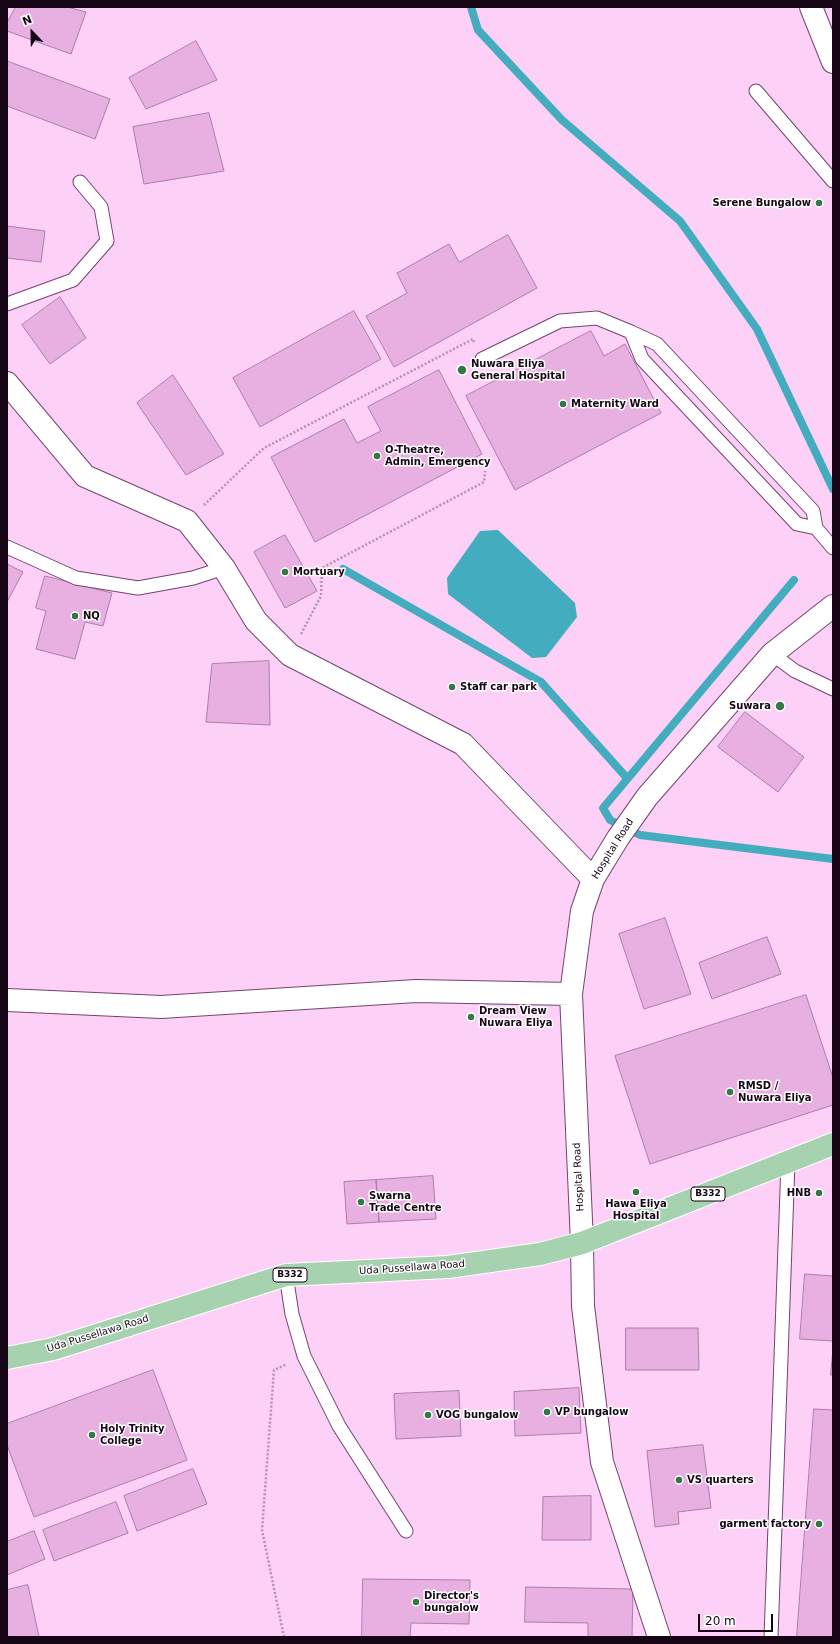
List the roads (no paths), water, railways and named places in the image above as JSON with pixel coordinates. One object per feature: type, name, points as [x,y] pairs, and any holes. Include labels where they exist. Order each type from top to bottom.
[{"type":"main road","name":"Uda Pussellawa Road","points":[[7,1358],[53,1349],[286,1275],[448,1267],[540,1254],[582,1243],[833,1144]]},
{"type":"street","points":[[811,7],[833,62]]},
{"type":"street","points":[[7,383],[85,476],[187,522],[224,568],[256,620],[290,655],[463,744],[593,879]]},
{"type":"street","name":"Hospital Road","points":[[659,1637],[602,1462],[582,1306],[582,1243],[571,994],[582,911],[593,879],[618,838],[647,797],[772,654],[833,606]]},
{"type":"street","points":[[7,1000],[161,1007],[416,991],[571,994]]},
{"type":"lane","points":[[756,91],[833,181]]},
{"type":"lane","points":[[7,304],[73,280],[107,241],[101,207],[80,182]]},
{"type":"lane","points":[[482,359],[560,321],[597,318],[657,344],[813,511],[816,528],[833,548]]},
{"type":"lane","points":[[631,332],[642,360],[797,524],[816,528]]},
{"type":"lane","points":[[7,547],[76,578],[138,588],[193,578],[224,568]]},
{"type":"lane","points":[[772,654],[795,671],[833,689]]},
{"type":"lane","points":[[772,1637],[788,1162]]},
{"type":"lane","points":[[286,1275],[292,1314],[304,1356],[338,1426],[406,1531]]},
{"type":"water","points":[[498,530],[575,603],[577,617],[546,657],[532,658],[448,594],[447,578],[480,531]]},
{"type":"waterway","points":[[471,7],[478,30],[562,120],[680,221],[757,329],[833,489]]},
{"type":"waterway","points":[[343,569],[541,682],[627,778]]},
{"type":"waterway","points":[[794,580],[603,808],[610,820],[640,835],[833,859]]},
{"type":"place","name":"Serene Bungalow","points":[[819,203]]},
{"type":"place","name":"Nuwara Eliya General Hospital","points":[[462,370]]},
{"type":"place","name":"Maternity Ward","points":[[563,404]]},
{"type":"place","name":"O-Theatre, Admin, Emergency","points":[[377,456]]},
{"type":"place","name":"Mortuary","points":[[285,572]]},
{"type":"place","name":"NQ","points":[[75,616]]},
{"type":"place","name":"Staff car park","points":[[452,687]]},
{"type":"place","name":"Suwara","points":[[780,706]]},
{"type":"place","name":"Dream View Nuwara Eliya","points":[[471,1017]]},
{"type":"place","name":"RMSD / Nuwara Eliya","points":[[730,1092]]},
{"type":"place","name":"Hawa Eliya Hospital","points":[[636,1192]]},
{"type":"place","name":"HNB","points":[[819,1193]]},
{"type":"place","name":"Swarna Trade Centre","points":[[361,1202]]},
{"type":"place","name":"VP bungalow","points":[[547,1412]]},
{"type":"place","name":"VOG bungalow","points":[[428,1415]]},
{"type":"place","name":"Holy Trinity College","points":[[92,1435]]},
{"type":"place","name":"VS quarters","points":[[679,1480]]},
{"type":"place","name":"garment factory","points":[[819,1524]]},
{"type":"place","name":"Director's bungalow","points":[[416,1602]]}]
